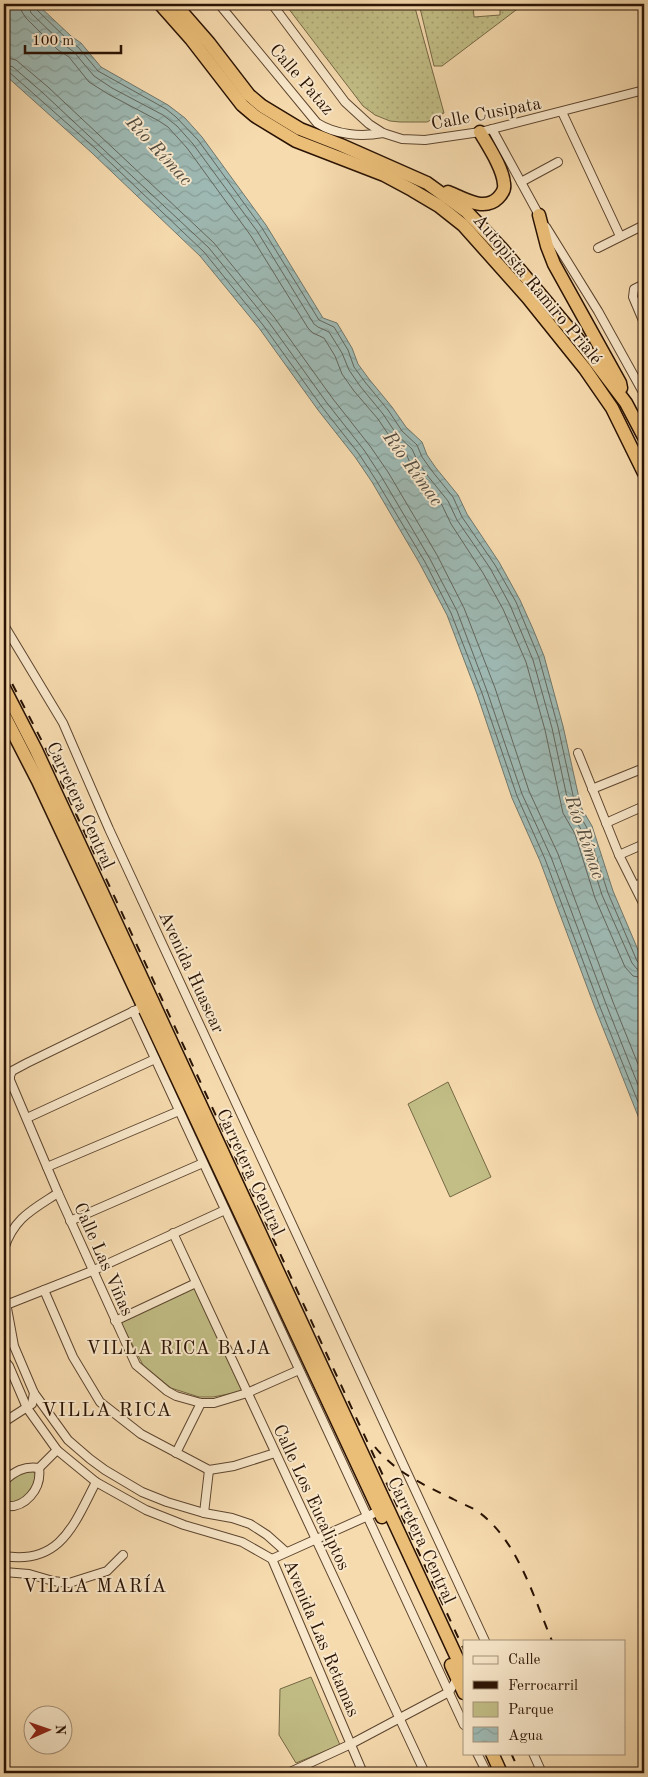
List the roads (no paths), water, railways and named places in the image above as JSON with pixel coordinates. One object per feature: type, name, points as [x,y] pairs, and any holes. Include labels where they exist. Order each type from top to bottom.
[{"type":"highway","name":"Autopista Ramiro Prialé","points":[[160,4],[191,39],[242,105],[255,116],[296,140],[384,175],[439,206],[463,225],[534,306],[585,369],[612,408],[644,473]]},
{"type":"highway","name":"Autopista Ramiro Prialé","points":[[175,4],[209,43],[248,95],[262,106],[300,129],[427,183],[467,212],[482,227],[576,338],[626,403],[644,437]]},
{"type":"highway","points":[[427,183],[474,203],[486,204],[499,198],[505,186],[486,130]]},
{"type":"highway","points":[[539,215],[554,264],[620,384],[622,398]]},
{"type":"highway","name":"Carretera Central","points":[[4,688],[36,750],[165,1053],[379,1511],[462,1674]]},
{"type":"highway","name":"Carretera Central","points":[[4,715],[38,781],[138,1009],[165,1053],[462,1674]]},
{"type":"highway","points":[[492,1754],[501,1773]]},
{"type":"highway","points":[[501,1754],[510,1773]]},
{"type":"street","name":"Calle Pataz","points":[[219,4],[317,122],[327,129],[338,133],[372,135],[383,133]]},
{"type":"street","name":"Calle Cusipata","points":[[272,4],[345,102],[358,115],[383,133],[402,139],[425,140],[486,130],[644,90]]},
{"type":"street","points":[[562,112],[620,236]]},
{"type":"street","points":[[486,130],[521,182],[598,311],[644,394]]},
{"type":"street","points":[[521,182],[558,162]]},
{"type":"street","points":[[598,248],[644,225]]},
{"type":"street","points":[[644,284],[634,288],[633,297],[644,323]]},
{"type":"street","name":"Avenida Huascar","points":[[4,625],[62,723],[109,829],[485,1640]]},
{"type":"street","points":[[578,753],[619,855],[644,905]]},
{"type":"street","points":[[592,789],[644,768]]},
{"type":"street","points":[[606,823],[644,806]]},
{"type":"street","points":[[619,855],[644,844]]},
{"type":"street","points":[[635,886],[644,882]]},
{"type":"street","name":"Calle Las Viñas","points":[[138,1009],[12,1071],[10,1080],[92,1271],[136,1365],[167,1391],[176,1396],[201,1403],[214,1403],[247,1393],[299,1370]]},
{"type":"street","points":[[27,1118],[165,1053],[179,1111],[463,1723]]},
{"type":"street","points":[[47,1167],[179,1111]]},
{"type":"street","points":[[70,1220],[203,1163]]},
{"type":"street","points":[[4,1249],[13,1226],[30,1210],[58,1194]]},
{"type":"street","points":[[6,1306],[92,1271],[225,1210]]},
{"type":"street","name":"Calle Los Eucaliptos","points":[[173,1233],[425,1773]]},
{"type":"street","points":[[115,1321],[196,1283]]},
{"type":"street","points":[[44,1290],[73,1357],[100,1402],[140,1434],[209,1470],[234,1466],[275,1453]]},
{"type":"street","points":[[4,1292],[14,1346],[34,1393],[68,1440],[98,1465],[142,1492],[204,1513],[232,1518],[250,1524],[267,1535],[285,1551]]},
{"type":"street","name":"Avenida Las Retamas","points":[[4,1360],[9,1366],[27,1408],[57,1450],[96,1482],[146,1510],[184,1525],[242,1542],[272,1559],[363,1773]]},
{"type":"street","points":[[4,1422],[32,1404],[34,1393]]},
{"type":"street","points":[[176,1453],[201,1403]]},
{"type":"street","points":[[4,1481],[16,1471],[26,1468],[38,1468],[57,1450]]},
{"type":"street","points":[[4,1506],[12,1507],[25,1501],[38,1484],[40,1475],[38,1468]]},
{"type":"street","points":[[204,1513],[209,1470]]},
{"type":"street","points":[[4,1556],[28,1557],[55,1548],[72,1530],[96,1482]]},
{"type":"street","points":[[272,1559],[285,1551],[379,1511]]},
{"type":"street","points":[[4,1572],[29,1574],[53,1581],[69,1582],[107,1571],[123,1555]]},
{"type":"street","points":[[288,1773],[351,1744],[449,1692],[462,1674]]},
{"type":"street","points":[[478,1754],[487,1773]]},
{"type":"street","points":[[533,1754],[542,1773]]},
{"type":"water","name":"Río Rímac","points":[[4,4],[37,4],[81,43],[101,67],[168,105],[185,118],[202,137],[266,225],[323,318],[337,323],[352,348],[358,364],[406,427],[422,442],[427,455],[458,495],[467,514],[499,562],[520,600],[544,656],[563,726],[581,807],[592,826],[613,891],[644,964],[644,1131],[595,1008],[540,861],[512,798],[477,694],[447,615],[420,564],[372,482],[355,457],[318,410],[259,328],[200,256],[92,153],[4,74]]},
{"type":"railway","points":[[4,668],[44,745],[463,1648]]},
{"type":"railway","points":[[375,1447],[401,1471],[477,1511],[493,1525],[505,1539],[524,1572],[552,1640]]},
{"type":"railway","points":[[511,1754],[520,1773]]},
{"type":"district","name":"VILLA RICA BAJA","points":[[179,1347]]},
{"type":"district","name":"VILLA RICA","points":[[107,1409]]},
{"type":"district","name":"VILLA MARÍA","points":[[95,1585]]}]
